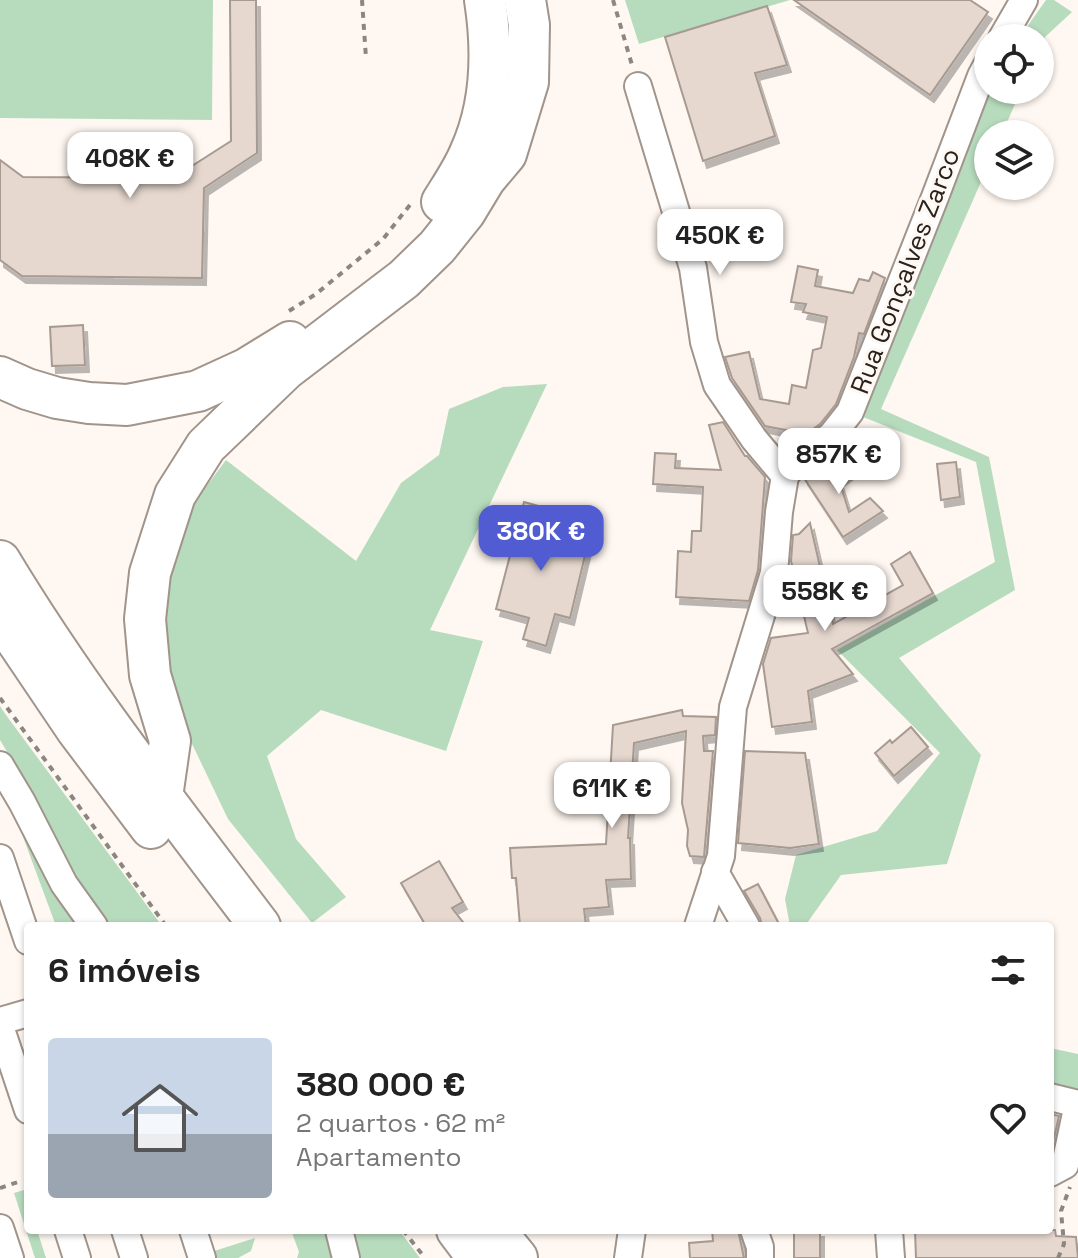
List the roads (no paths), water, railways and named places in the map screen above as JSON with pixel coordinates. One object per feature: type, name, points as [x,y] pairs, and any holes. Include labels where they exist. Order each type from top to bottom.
[{"type":"highway","points":[[0,377],[57,398],[89,403],[127,405],[198,391],[273,353],[357,290],[422,232],[470,154],[483,117],[490,80],[490,30],[485,0]]},
{"type":"highway","points":[[485,179],[507,81],[509,58],[502,0]]},
{"type":"highway","points":[[162,797],[170,741],[150,675],[145,619],[150,573],[175,495],[206,446],[286,369],[404,279],[437,247],[465,212],[485,179],[506,154],[528,82],[529,25],[525,0]]},
{"type":"highway","points":[[0,561],[76,679],[257,922]]},
{"type":"highway","points":[[0,616],[77,730],[222,922]]},
{"type":"highway","points":[[460,1234],[478,1258]]},
{"type":"highway","points":[[497,1234],[517,1258]]},
{"type":"street","points":[[1010,24],[1024,0]]},
{"type":"street","points":[[638,86],[693,268],[704,342],[717,385],[754,439],[785,476],[774,573],[733,707],[721,856],[699,922]]},
{"type":"street","name":"Rua Gonçalves Zarco","points":[[785,476],[801,456],[831,436],[850,412],[974,95]]},
{"type":"street","points":[[0,765],[64,884],[91,922]]},
{"type":"street","points":[[0,858],[24,929]]},
{"type":"street","points":[[715,872],[744,922]]},
{"type":"street","points":[[24,1015],[0,1024],[24,1098]]},
{"type":"street","points":[[1054,1098],[1078,1104],[1061,1178]]},
{"type":"street","points":[[0,1228],[10,1258]]},
{"type":"street","points":[[69,1234],[77,1258]]},
{"type":"street","points":[[126,1234],[134,1258]]},
{"type":"street","points":[[194,1234],[202,1258]]},
{"type":"street","points":[[340,1234],[346,1258]]},
{"type":"street","points":[[628,1258],[631,1234]]},
{"type":"street","points":[[755,1234],[760,1258]]},
{"type":"street","points":[[889,1234],[891,1258]]}]
